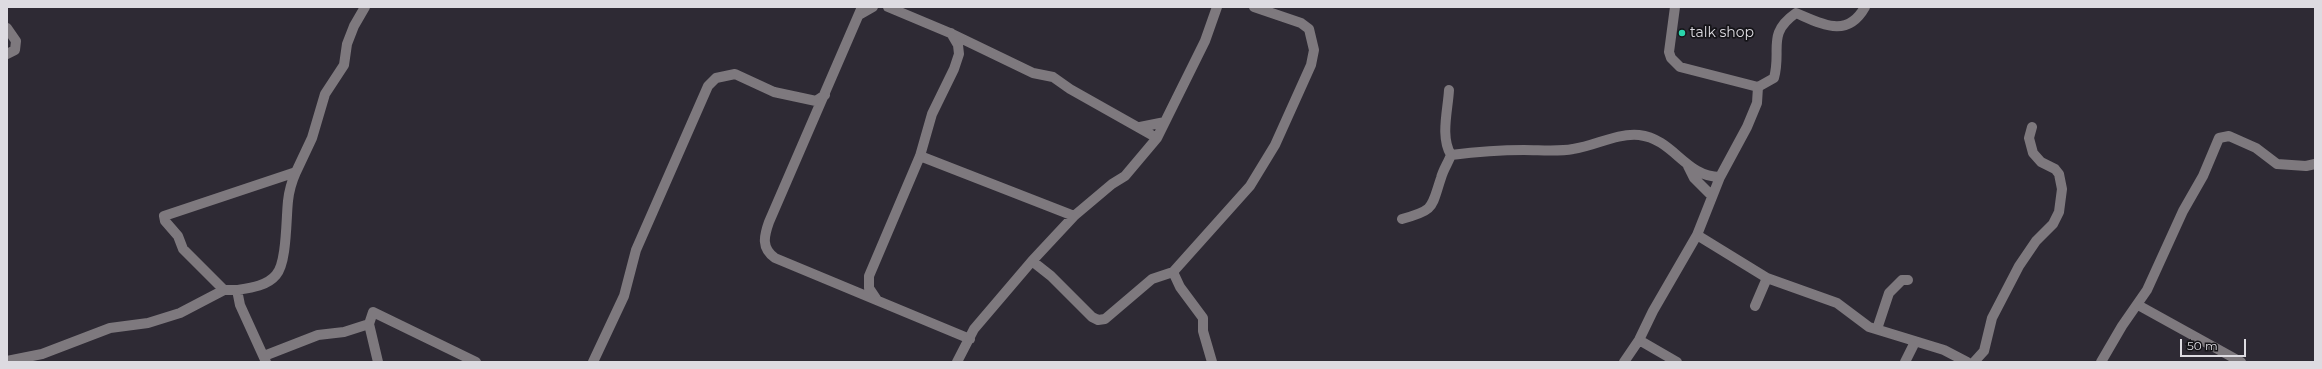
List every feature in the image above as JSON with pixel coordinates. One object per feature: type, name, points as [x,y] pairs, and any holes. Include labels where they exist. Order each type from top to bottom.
[{"type":"street","points":[[7,361],[42,354],[110,328],[148,322],[174,315],[224,290],[237,290],[263,284],[276,276],[284,260],[289,195],[296,172],[312,138],[325,94],[344,65],[347,44],[354,26],[365,7]]},
{"type":"street","points":[[873,7],[860,11],[769,222],[764,236],[765,245],[769,253],[775,258],[970,339]]},
{"type":"street","points":[[888,7],[950,33],[1033,73],[1053,77],[1070,89],[1158,138]]},
{"type":"street","points":[[957,362],[974,329],[1032,261],[1074,216],[1112,184],[1126,176],[1158,138],[1205,41],[1217,7]]},
{"type":"street","points":[[1032,261],[1051,276],[1092,317],[1098,320],[1105,319],[1113,314],[1152,279],[1173,272],[1250,186],[1275,145],[1311,65],[1314,50],[1309,29],[1301,23],[1254,7]]},
{"type":"street","points":[[1676,7],[1669,52],[1680,67],[1758,87],[1774,78],[1778,64],[1776,46],[1778,29],[1796,13],[1832,26],[1847,25],[1853,22],[1865,7]]},
{"type":"street","points":[[7,28],[16,41],[14,50],[7,54]]},
{"type":"street","points":[[852,290],[860,287],[868,280],[920,156],[932,114],[954,69],[959,54],[958,45],[950,33]]},
{"type":"street","points":[[593,362],[624,296],[636,250],[708,86],[716,78],[735,74],[774,92],[797,98],[816,101],[825,95]]},
{"type":"street","points":[[1624,362],[1639,340],[1653,311],[1697,235],[1720,177],[1747,127],[1757,103],[1758,87]]},
{"type":"street","points":[[1449,90],[1445,136],[1447,148],[1451,155]]},
{"type":"street","points":[[1140,127],[1165,122]]},
{"type":"street","points":[[1974,362],[1984,351],[1992,318],[2019,266],[2036,240],[2053,224],[2059,212],[2062,190],[2059,174],[2055,169],[2041,162],[2034,153],[2028,138],[2032,127]]},
{"type":"street","points":[[1451,155],[1504,150],[1572,150],[1622,135],[1638,135],[1652,138],[1670,148],[1688,166],[1708,177],[1720,177]]},
{"type":"street","points":[[2101,362],[2122,326],[2147,290],[2183,211],[2203,176],[2220,138],[2229,136],[2256,148],[2277,164],[2306,166],[2315,164]]},
{"type":"street","points":[[1402,219],[1420,214],[1432,206],[1436,198],[1442,172],[1451,155]]},
{"type":"street","points":[[920,156],[1074,216]]},
{"type":"street","points":[[1688,166],[1694,178],[1712,196]]},
{"type":"street","points":[[224,290],[183,249],[178,236],[165,221],[164,216],[296,172]]},
{"type":"street","points":[[1697,235],[1767,278],[1837,303],[1869,327],[1944,350],[1967,362]]},
{"type":"street","points":[[1173,272],[1180,287],[1203,318],[1203,332],[1212,362]]},
{"type":"street","points":[[1755,306],[1767,278]]},
{"type":"street","points":[[868,280],[870,292],[878,301]]},
{"type":"street","points":[[1877,329],[1889,293],[1902,280],[1908,280]]},
{"type":"street","points":[[237,290],[240,305],[265,359],[318,335],[344,332],[368,324]]},
{"type":"street","points":[[2138,304],[2241,362]]},
{"type":"street","points":[[378,362],[368,324],[373,312],[476,362]]},
{"type":"street","points":[[1639,340],[1677,362]]},
{"type":"street","points":[[1905,362],[1915,342]]},
{"type":"place","name":"talk shop","points":[[1682,33]]}]
